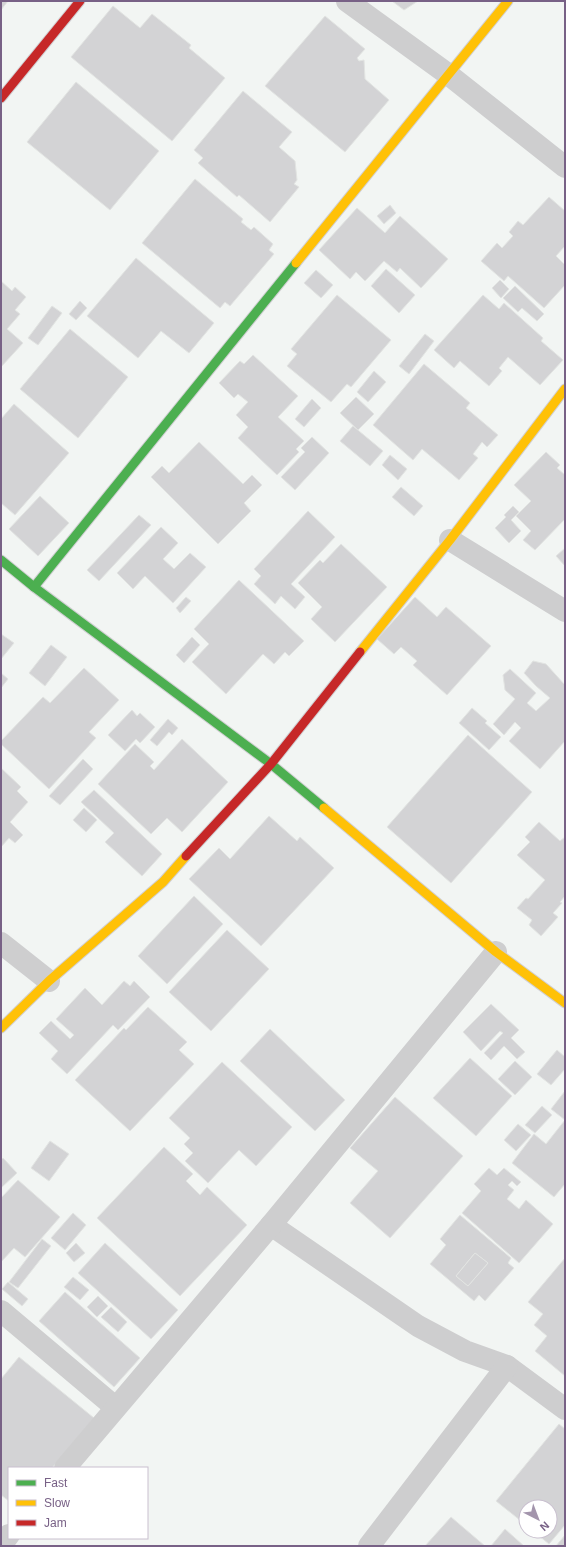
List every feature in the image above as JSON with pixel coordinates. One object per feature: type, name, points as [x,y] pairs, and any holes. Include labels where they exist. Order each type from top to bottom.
[{"type":"street","points":[[1,98],[80,1]]},
{"type":"street","points":[[347,1],[449,75],[565,167]]},
{"type":"street","points":[[34,587],[508,1]]},
{"type":"street","points":[[1,1028],[49,982],[163,882],[271,764],[450,540],[565,389]]},
{"type":"street","points":[[450,540],[565,611]]},
{"type":"street","points":[[1,560],[34,587],[271,764],[496,952],[565,1003]]},
{"type":"street","points":[[1,943],[49,982]]},
{"type":"street","points":[[66,1467],[115,1407],[271,1225],[496,952]]},
{"type":"street","points":[[271,1225],[418,1326],[465,1351],[507,1366],[565,1408]]},
{"type":"street","points":[[1,1311],[115,1407]]},
{"type":"street","points":[[369,1546],[507,1366]]},
{"type":"street","points":[[1,1545],[8,1536]]},
{"type":"building","points":[[1,1],[8,1],[1,10]]},
{"type":"building","points":[[392,1],[418,1],[404,10]]},
{"type":"building","points":[[113,6],[140,28],[152,14],[191,45],[189,48],[225,78],[172,141],[71,57]]},
{"type":"building","points":[[325,16],[365,49],[357,58],[359,61],[364,60],[365,79],[389,100],[345,152],[265,86]]},
{"type":"building","points":[[76,82],[159,151],[110,210],[27,142]]},
{"type":"building","points":[[243,91],[292,132],[279,147],[295,161],[297,180],[294,184],[299,187],[270,222],[239,195],[237,197],[198,163],[203,158],[194,150]]},
{"type":"building","points":[[195,179],[243,219],[241,222],[251,230],[254,227],[273,244],[269,250],[274,254],[230,306],[225,302],[220,308],[142,243]]},
{"type":"building","points":[[549,197],[565,211],[565,246],[556,256],[565,265],[565,285],[544,308],[508,276],[504,281],[481,261],[497,243],[502,248],[513,236],[509,232],[518,221],[523,225]]},
{"type":"building","points":[[390,205],[396,213],[384,224],[377,216]]},
{"type":"building","points":[[357,208],[385,233],[400,216],[448,259],[421,288],[400,268],[397,272],[384,261],[365,281],[356,272],[350,279],[319,250]]},
{"type":"building","points":[[136,258],[214,323],[189,353],[161,331],[138,358],[87,316]]},
{"type":"building","points":[[386,269],[415,295],[399,313],[371,286]]},
{"type":"building","points":[[316,270],[333,285],[321,298],[304,283]]},
{"type":"building","points":[[500,280],[509,289],[501,298],[492,288]]},
{"type":"building","points":[[1,281],[12,291],[15,287],[26,297],[15,310],[20,314],[7,329],[23,343],[1,367]]},
{"type":"building","points":[[515,286],[544,314],[537,321],[522,308],[518,312],[503,298]]},
{"type":"building","points":[[337,295],[391,340],[351,387],[347,384],[331,402],[287,366],[297,354],[291,349]]},
{"type":"building","points":[[483,295],[499,309],[504,303],[543,338],[541,341],[563,360],[540,385],[508,357],[499,368],[502,371],[489,386],[460,361],[454,368],[434,350]]},
{"type":"building","points":[[80,301],[87,308],[76,320],[69,314]]},
{"type":"building","points":[[52,306],[62,313],[38,345],[28,338]]},
{"type":"building","points":[[70,329],[128,377],[78,438],[20,389]]},
{"type":"building","points":[[425,334],[434,341],[409,374],[399,366]]},
{"type":"building","points":[[253,355],[298,396],[278,417],[304,441],[296,449],[299,452],[277,475],[238,438],[248,427],[236,415],[248,402],[238,394],[234,398],[219,383],[240,361],[244,364]]},
{"type":"building","points":[[424,364],[470,403],[466,408],[498,435],[487,447],[482,442],[473,454],[478,458],[459,480],[422,449],[413,460],[373,425]]},
{"type":"building","points":[[374,371],[386,382],[368,402],[357,392]]},
{"type":"building","points":[[356,397],[374,414],[358,430],[340,413]]},
{"type":"building","points":[[312,399],[321,408],[304,427],[295,419]]},
{"type":"building","points":[[14,404],[69,453],[15,515],[1,503],[1,419]]},
{"type":"building","points":[[353,426],[383,451],[370,466],[340,441]]},
{"type":"building","points":[[312,437],[329,453],[295,490],[281,477],[305,452],[301,448]]},
{"type":"building","points":[[199,442],[243,484],[252,475],[262,485],[244,503],[251,511],[218,544],[151,477],[162,466],[169,473]]},
{"type":"building","points":[[546,452],[560,465],[557,468],[565,475],[565,519],[535,550],[523,540],[531,531],[516,516],[531,501],[514,485]]},
{"type":"building","points":[[390,455],[407,469],[398,480],[382,465]]},
{"type":"building","points":[[401,487],[423,506],[414,516],[392,497]]},
{"type":"building","points":[[40,496],[69,523],[38,556],[9,529]]},
{"type":"building","points":[[513,506],[519,512],[511,520],[521,531],[509,543],[495,528],[506,517],[504,515]]},
{"type":"building","points":[[308,511],[335,537],[291,584],[305,597],[295,609],[281,596],[275,604],[254,584],[261,576],[254,569]]},
{"type":"building","points":[[139,515],[151,525],[99,581],[87,570]]},
{"type":"building","points":[[161,527],[178,543],[163,559],[174,569],[190,553],[206,567],[173,603],[145,576],[133,589],[117,573]]},
{"type":"building","points":[[341,544],[387,587],[335,642],[311,619],[322,607],[298,583],[320,560],[323,563]]},
{"type":"building","points":[[565,548],[565,566],[556,556]]},
{"type":"building","points":[[239,580],[304,641],[289,656],[285,652],[274,664],[263,654],[226,694],[192,662],[209,644],[194,629]]},
{"type":"building","points":[[186,597],[191,601],[180,613],[176,608]]},
{"type":"building","points":[[415,597],[437,617],[446,607],[491,646],[447,695],[413,665],[417,661],[401,647],[394,654],[377,639]]},
{"type":"building","points":[[1,634],[14,643],[1,659]]},
{"type":"building","points":[[192,637],[200,645],[184,663],[176,655]]},
{"type":"building","points":[[51,645],[67,657],[45,686],[29,673]]},
{"type":"building","points":[[533,661],[546,664],[565,685],[565,741],[540,769],[509,741],[521,728],[515,722],[504,735],[493,724],[515,699],[505,690],[503,675],[510,669],[536,693],[527,703],[536,711],[550,698],[524,673]]},
{"type":"building","points":[[84,668],[119,700],[89,732],[96,738],[49,789],[1,744],[1,741],[43,697],[50,703]]},
{"type":"building","points":[[1,673],[8,679],[1,688]]},
{"type":"building","points":[[472,708],[487,721],[485,723],[501,737],[489,750],[459,723]]},
{"type":"building","points":[[132,710],[137,716],[140,713],[155,727],[140,743],[136,739],[125,751],[108,735]]},
{"type":"building","points":[[168,719],[178,728],[172,735],[169,732],[157,746],[150,740]]},
{"type":"building","points":[[468,735],[532,792],[451,883],[387,827]]},
{"type":"building","points":[[182,739],[228,782],[182,832],[167,818],[151,834],[98,784],[135,744],[154,762],[150,766],[154,770]]},
{"type":"building","points":[[83,759],[93,769],[60,805],[49,796]]},
{"type":"building","points":[[1,768],[21,787],[17,791],[28,802],[10,822],[23,835],[15,843],[9,838],[1,847]]},
{"type":"building","points":[[94,790],[162,854],[142,876],[105,842],[114,833],[81,802]]},
{"type":"building","points":[[84,808],[97,820],[86,832],[73,820]]},
{"type":"building","points":[[269,816],[297,841],[300,837],[334,868],[261,946],[189,879],[219,848],[230,859]]},
{"type":"building","points":[[539,822],[560,841],[565,837],[565,896],[560,902],[562,903],[553,913],[558,917],[541,936],[529,925],[532,920],[517,908],[526,898],[528,899],[545,880],[517,855],[530,842],[525,837]]},
{"type":"building","points":[[194,896],[223,924],[167,984],[138,956]]},
{"type":"building","points":[[227,930],[269,969],[211,1031],[169,992]]},
{"type":"building","points":[[124,981],[130,986],[134,981],[150,997],[118,1030],[113,1025],[67,1074],[51,1059],[58,1051],[39,1033],[51,1021],[70,1039],[74,1035],[56,1019],[85,988],[102,1005]]},
{"type":"building","points":[[491,1004],[519,1030],[511,1038],[525,1052],[517,1059],[504,1046],[491,1060],[484,1053],[503,1033],[500,1031],[481,1051],[463,1032]]},
{"type":"building","points":[[148,1007],[187,1042],[179,1050],[194,1064],[130,1131],[75,1080],[124,1028],[126,1030]]},
{"type":"building","points":[[270,1029],[345,1100],[315,1131],[240,1061]]},
{"type":"building","points":[[557,1050],[565,1057],[565,1069],[551,1085],[537,1074]]},
{"type":"building","points":[[470,1058],[512,1096],[476,1136],[433,1098]]},
{"type":"building","points":[[515,1061],[532,1077],[515,1095],[498,1079]]},
{"type":"building","points":[[222,1062],[292,1127],[256,1166],[239,1150],[208,1183],[185,1161],[193,1153],[184,1144],[190,1138],[169,1118]]},
{"type":"building","points":[[565,1091],[565,1120],[551,1109]]},
{"type":"building","points":[[395,1097],[463,1156],[390,1238],[350,1203],[378,1171],[350,1148]]},
{"type":"building","points":[[542,1106],[552,1115],[535,1133],[525,1125]]},
{"type":"building","points":[[565,1120],[565,1184],[554,1197],[512,1163],[534,1134],[546,1144]]},
{"type":"building","points":[[518,1124],[531,1135],[516,1151],[504,1140]]},
{"type":"building","points":[[50,1141],[69,1154],[49,1181],[31,1168]]},
{"type":"building","points":[[164,1147],[193,1174],[186,1181],[200,1195],[207,1187],[247,1225],[180,1296],[97,1218]]},
{"type":"building","points":[[3,1158],[17,1173],[1,1188],[1,1160]]},
{"type":"building","points":[[489,1168],[497,1175],[504,1168],[521,1182],[517,1186],[512,1181],[508,1185],[514,1190],[507,1199],[519,1209],[526,1200],[553,1224],[519,1263],[462,1213],[481,1191],[474,1184]]},
{"type":"building","points":[[18,1180],[60,1217],[25,1257],[14,1248],[1,1262],[1,1198]]},
{"type":"building","points":[[73,1213],[86,1225],[65,1250],[51,1238]]},
{"type":"building","points":[[460,1215],[511,1258],[508,1263],[514,1268],[485,1301],[479,1295],[474,1301],[430,1264],[446,1245],[440,1239]],"holes":[[[475,1253],[488,1263],[468,1286],[456,1276]]]},
{"type":"building","points":[[42,1239],[51,1246],[18,1288],[9,1282]]},
{"type":"building","points":[[76,1243],[85,1253],[74,1262],[66,1253]]},
{"type":"building","points":[[105,1243],[178,1310],[151,1339],[78,1273]]},
{"type":"building","points":[[475,1253],[488,1263],[468,1286],[456,1276]]},
{"type":"building","points":[[565,1258],[565,1376],[535,1351],[547,1336],[534,1325],[543,1314],[528,1302]]},
{"type":"building","points":[[73,1277],[89,1290],[80,1300],[64,1287]]},
{"type":"building","points":[[8,1282],[28,1299],[22,1306],[2,1289]]},
{"type":"building","points":[[65,1292],[140,1358],[114,1387],[39,1321]]},
{"type":"building","points":[[98,1296],[108,1306],[97,1317],[87,1307]]},
{"type":"building","points":[[111,1307],[127,1322],[118,1332],[101,1317]]},
{"type":"building","points":[[19,1357],[94,1418],[53,1467],[8,1467],[8,1500],[1,1495],[1,1379]]},
{"type":"building","points":[[559,1424],[565,1429],[565,1525],[558,1533],[558,1499],[518,1499],[518,1519],[496,1501]]},
{"type":"building","points":[[451,1517],[485,1546],[425,1546]]},
{"type":"building","points":[[505,1529],[524,1546],[491,1546]]},
{"type":"building","points":[[565,1535],[565,1546],[556,1546]]},
{"type":"building","points":[[543,1539],[553,1539],[549,1544]]},
{"type":"traffic: fast","points":[[34,587],[296,263]]},
{"type":"traffic: fast","points":[[1,560],[34,587],[271,764],[324,808]]},
{"type":"traffic: slow","points":[[296,263],[508,1]]},
{"type":"traffic: slow","points":[[360,652],[450,540],[565,389]]},
{"type":"traffic: slow","points":[[324,808],[496,952],[565,1003]]},
{"type":"traffic: slow","points":[[1,1028],[49,981],[163,882],[186,856]]},
{"type":"traffic: jam","points":[[1,98],[80,1]]},
{"type":"traffic: jam","points":[[186,856],[271,764],[360,652]]}]
